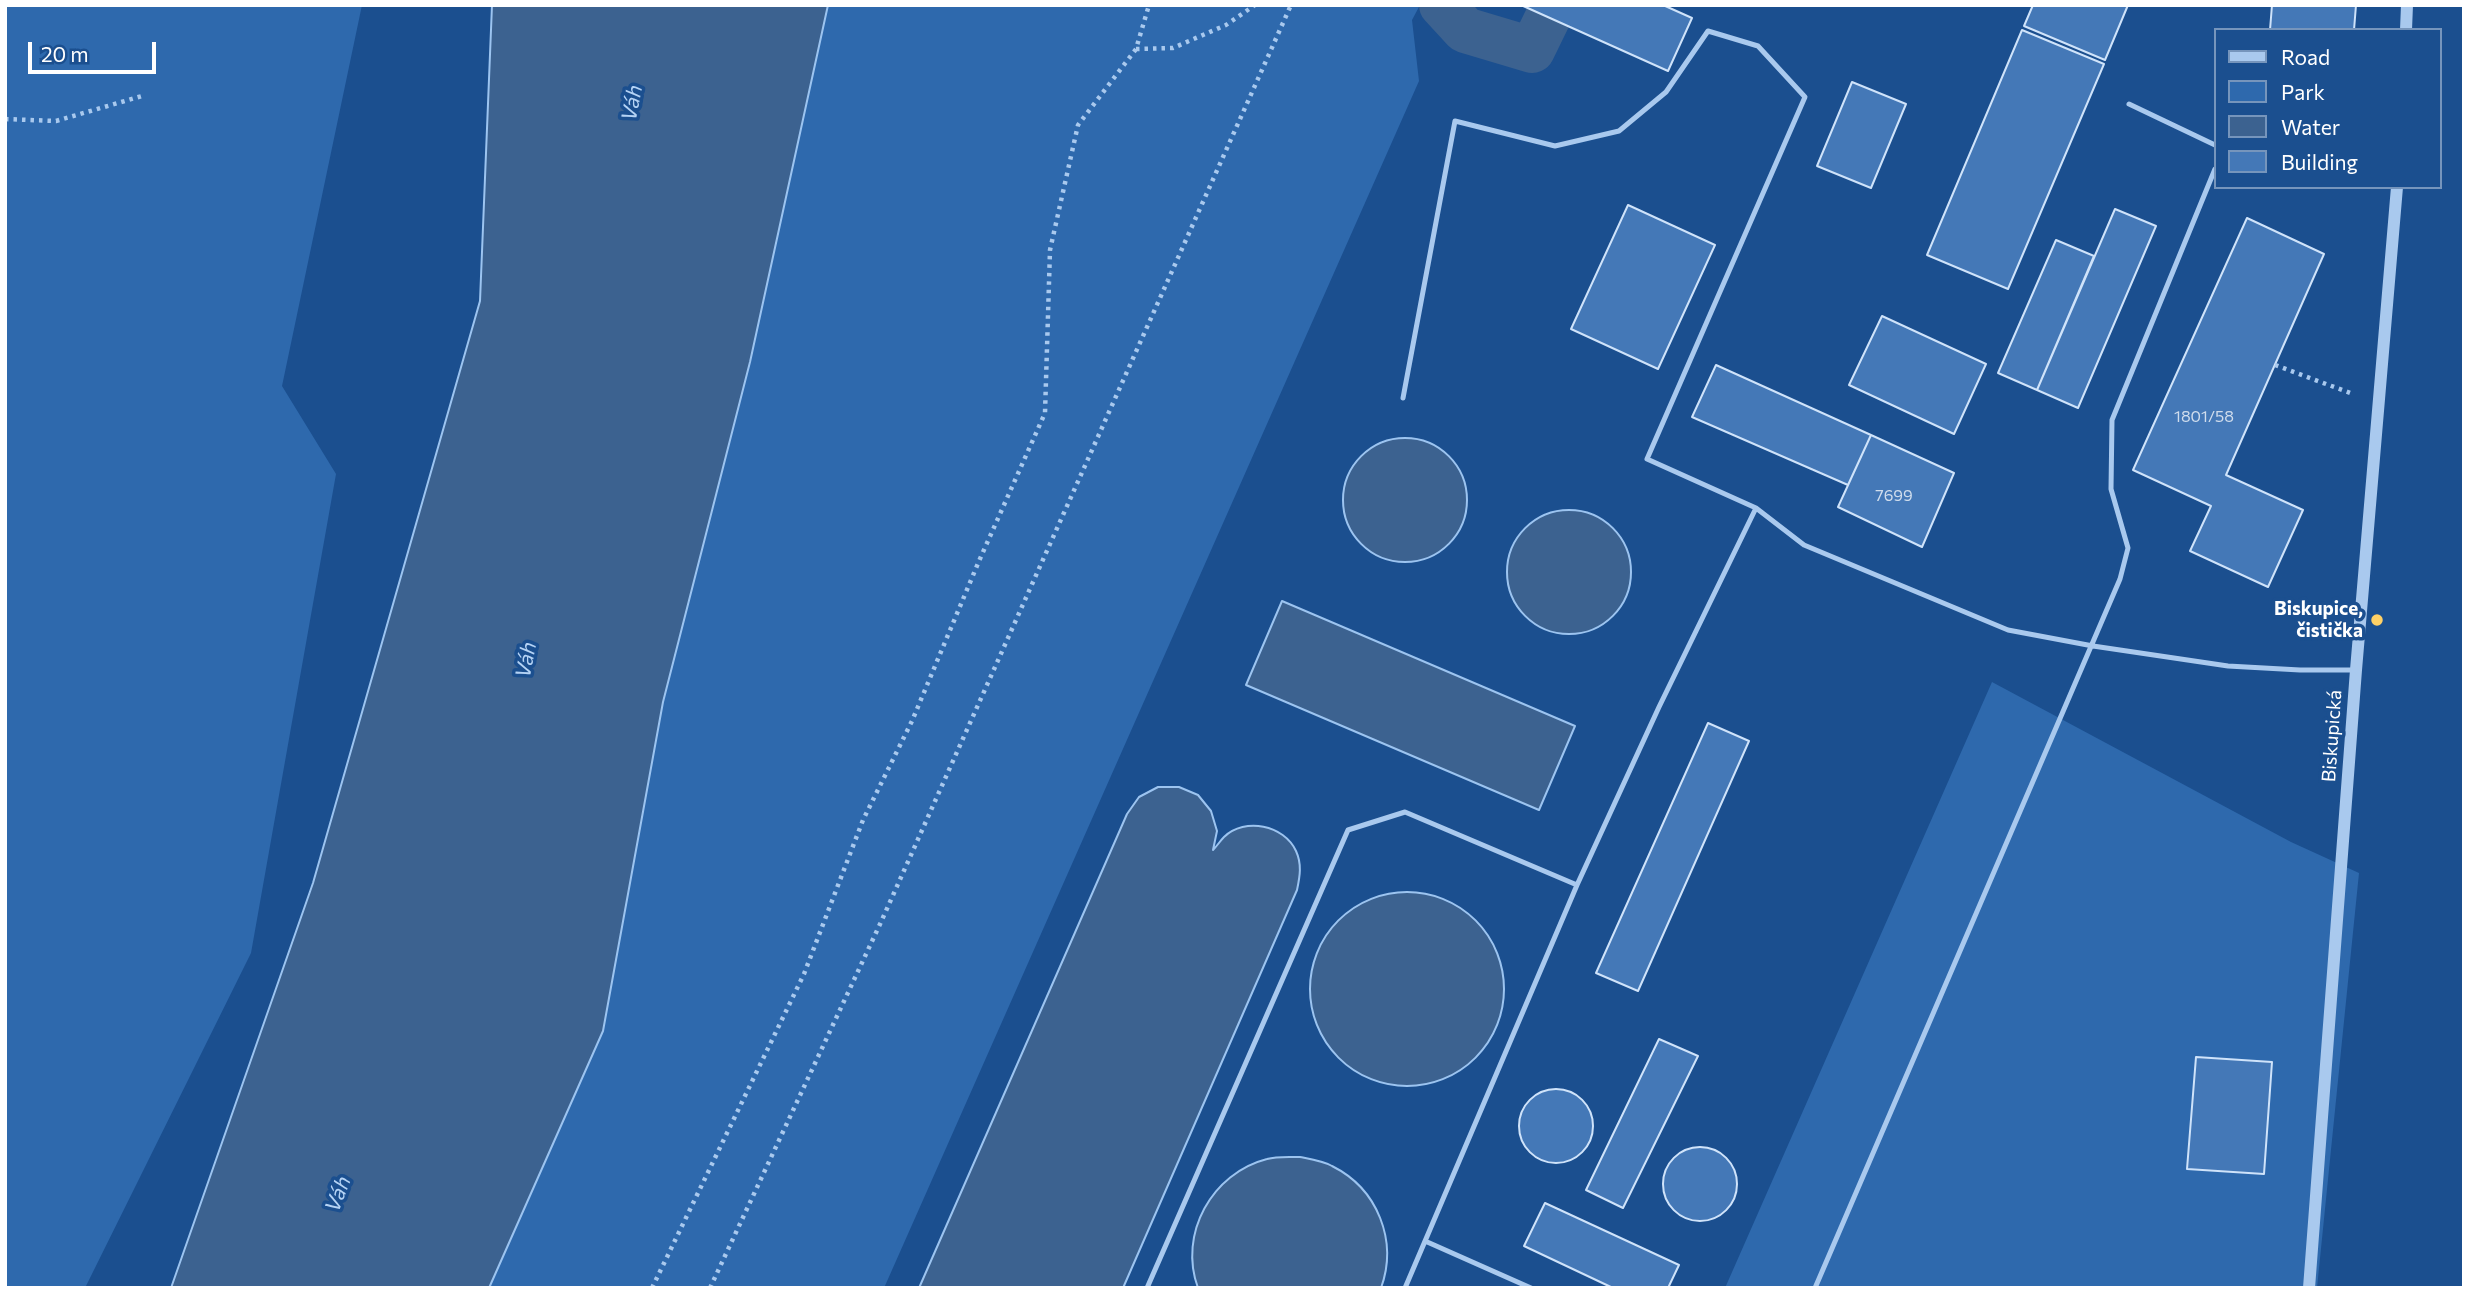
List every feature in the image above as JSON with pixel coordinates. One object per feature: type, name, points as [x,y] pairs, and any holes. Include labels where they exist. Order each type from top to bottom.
[{"type":"street","points":[[2406,28],[2407,5]]},
{"type":"street","name":"Biskupická","points":[[2309,1288],[2356,670],[2397,189]]},
{"type":"lane","points":[[1403,398],[1455,121],[1555,146],[1619,131],[1667,92],[1708,31],[1758,46],[1805,97],[1647,459],[1756,508],[1804,545],[2008,630],[2228,666],[2356,670]]},
{"type":"lane","points":[[2129,104],[2214,145]]},
{"type":"lane","points":[[1815,1288],[2120,579],[2128,548],[2111,489],[2112,419],[2214,171]]},
{"type":"lane","points":[[1405,1288],[1577,885],[1659,707],[1756,508]]},
{"type":"lane","points":[[1147,1288],[1348,830],[1405,812],[1577,885]]},
{"type":"lane","points":[[1425,1241],[1531,1288]]},
{"type":"path","points":[[652,1288],[804,974],[863,820],[912,721],[1045,413],[1050,250],[1078,125],[1136,49],[1149,5]]},
{"type":"path","points":[[1136,49],[1173,48],[1226,24],[1255,5]]},
{"type":"path","points":[[710,1288],[881,922],[1291,5]]},
{"type":"path","points":[[5,119],[56,121],[142,96]]},
{"type":"path","points":[[2275,365],[2379,404]]},
{"type":"green space","points":[[5,5],[362,5],[282,386],[336,474],[251,953],[85,1288],[5,1288]]},
{"type":"green space","points":[[828,5],[1420,5],[1412,20],[1419,81],[884,1288],[489,1288],[603,1031],[663,702],[750,362]]},
{"type":"green space","points":[[1992,682],[2291,842],[2359,873],[2317,1288],[1725,1288]]},
{"type":"water","name":"Váh","points":[[492,5],[828,5],[750,362],[663,702],[603,1031],[489,1288],[171,1288],[313,883],[480,301]]},
{"type":"water","points":[[1405,438],[1429,443],[1449,456],[1462,476],[1467,500],[1462,524],[1449,544],[1429,557],[1405,562],[1381,557],[1361,544],[1348,524],[1343,500],[1348,476],[1361,456],[1381,443]]},
{"type":"water","points":[[1569,510],[1593,515],[1613,528],[1626,548],[1631,572],[1626,596],[1613,616],[1593,629],[1569,634],[1545,629],[1525,616],[1512,596],[1507,572],[1512,548],[1525,528],[1545,515]]},
{"type":"water","points":[[1282,601],[1575,726],[1539,810],[1246,685]]},
{"type":"water","points":[[1158,787],[1179,787],[1198,795],[1211,811],[1217,831],[1213,850],[1224,837],[1242,827],[1263,827],[1283,835],[1296,851],[1300,875],[1297,890],[1123,1288],[919,1288],[1127,814],[1139,797]]},
{"type":"water","points":[[1407,892],[1426,893],[1444,899],[1476,920],[1497,952],[1503,970],[1503,1008],[1497,1026],[1476,1058],[1444,1079],[1426,1085],[1407,1086],[1388,1085],[1370,1079],[1338,1058],[1317,1026],[1311,1008],[1310,989],[1311,970],[1317,952],[1338,920],[1370,899],[1388,893]]},
{"type":"water","points":[[1300,1157],[1328,1164],[1348,1176],[1372,1202],[1380,1218],[1387,1252],[1381,1288],[1198,1288],[1193,1268],[1193,1247],[1204,1209],[1216,1192],[1230,1177],[1247,1166],[1271,1158]]},
{"type":"building","points":[[1521,5],[1663,5],[1692,18],[1668,71]]},
{"type":"building","points":[[2033,5],[2128,5],[2105,60],[2024,26]]},
{"type":"building","points":[[2272,5],[2356,5],[2354,28],[2270,28]]},
{"type":"building","points":[[2022,30],[2104,64],[2008,289],[1927,255]]},
{"type":"building","points":[[1852,82],[1906,104],[1871,188],[1817,166]]},
{"type":"building","points":[[1628,205],[1715,245],[1658,369],[1571,329]]},
{"type":"building","points":[[2115,209],[2156,226],[2078,408],[2037,390]]},
{"type":"building","points":[[2247,218],[2324,254],[2226,475],[2303,510],[2268,587],[2190,551],[2211,506],[2133,470]]},
{"type":"building","points":[[2056,240],[2094,256],[2037,390],[1998,373]]},
{"type":"building","points":[[1882,316],[1986,364],[1954,434],[1849,385]]},
{"type":"building","points":[[1716,365],[1871,435],[1848,485],[1692,417]]},
{"type":"building","points":[[1871,435],[1954,473],[1922,547],[1838,507]]},
{"type":"building","points":[[1708,723],[1749,741],[1638,991],[1596,973]]},
{"type":"building","points":[[1659,1039],[1698,1056],[1623,1208],[1586,1190]]},
{"type":"building","points":[[2196,1057],[2272,1062],[2264,1174],[2187,1169]]},
{"type":"building","points":[[1556,1089],[1570,1092],[1582,1100],[1590,1112],[1593,1126],[1590,1140],[1582,1152],[1570,1160],[1556,1163],[1542,1160],[1530,1152],[1522,1140],[1519,1126],[1522,1112],[1530,1100],[1542,1092]]},
{"type":"building","points":[[1700,1147],[1714,1150],[1726,1158],[1734,1170],[1737,1184],[1734,1198],[1726,1210],[1714,1218],[1700,1221],[1686,1218],[1674,1210],[1666,1198],[1663,1184],[1666,1170],[1674,1158],[1686,1150]]},
{"type":"building","points":[[1545,1203],[1679,1265],[1668,1288],[1613,1288],[1524,1246]]},
{"type":"waterway","points":[[1442,5],[1465,30],[1532,50],[1554,5]]},
{"type":"place","name":"Biskupice, čistička","points":[[2377,620]]}]
